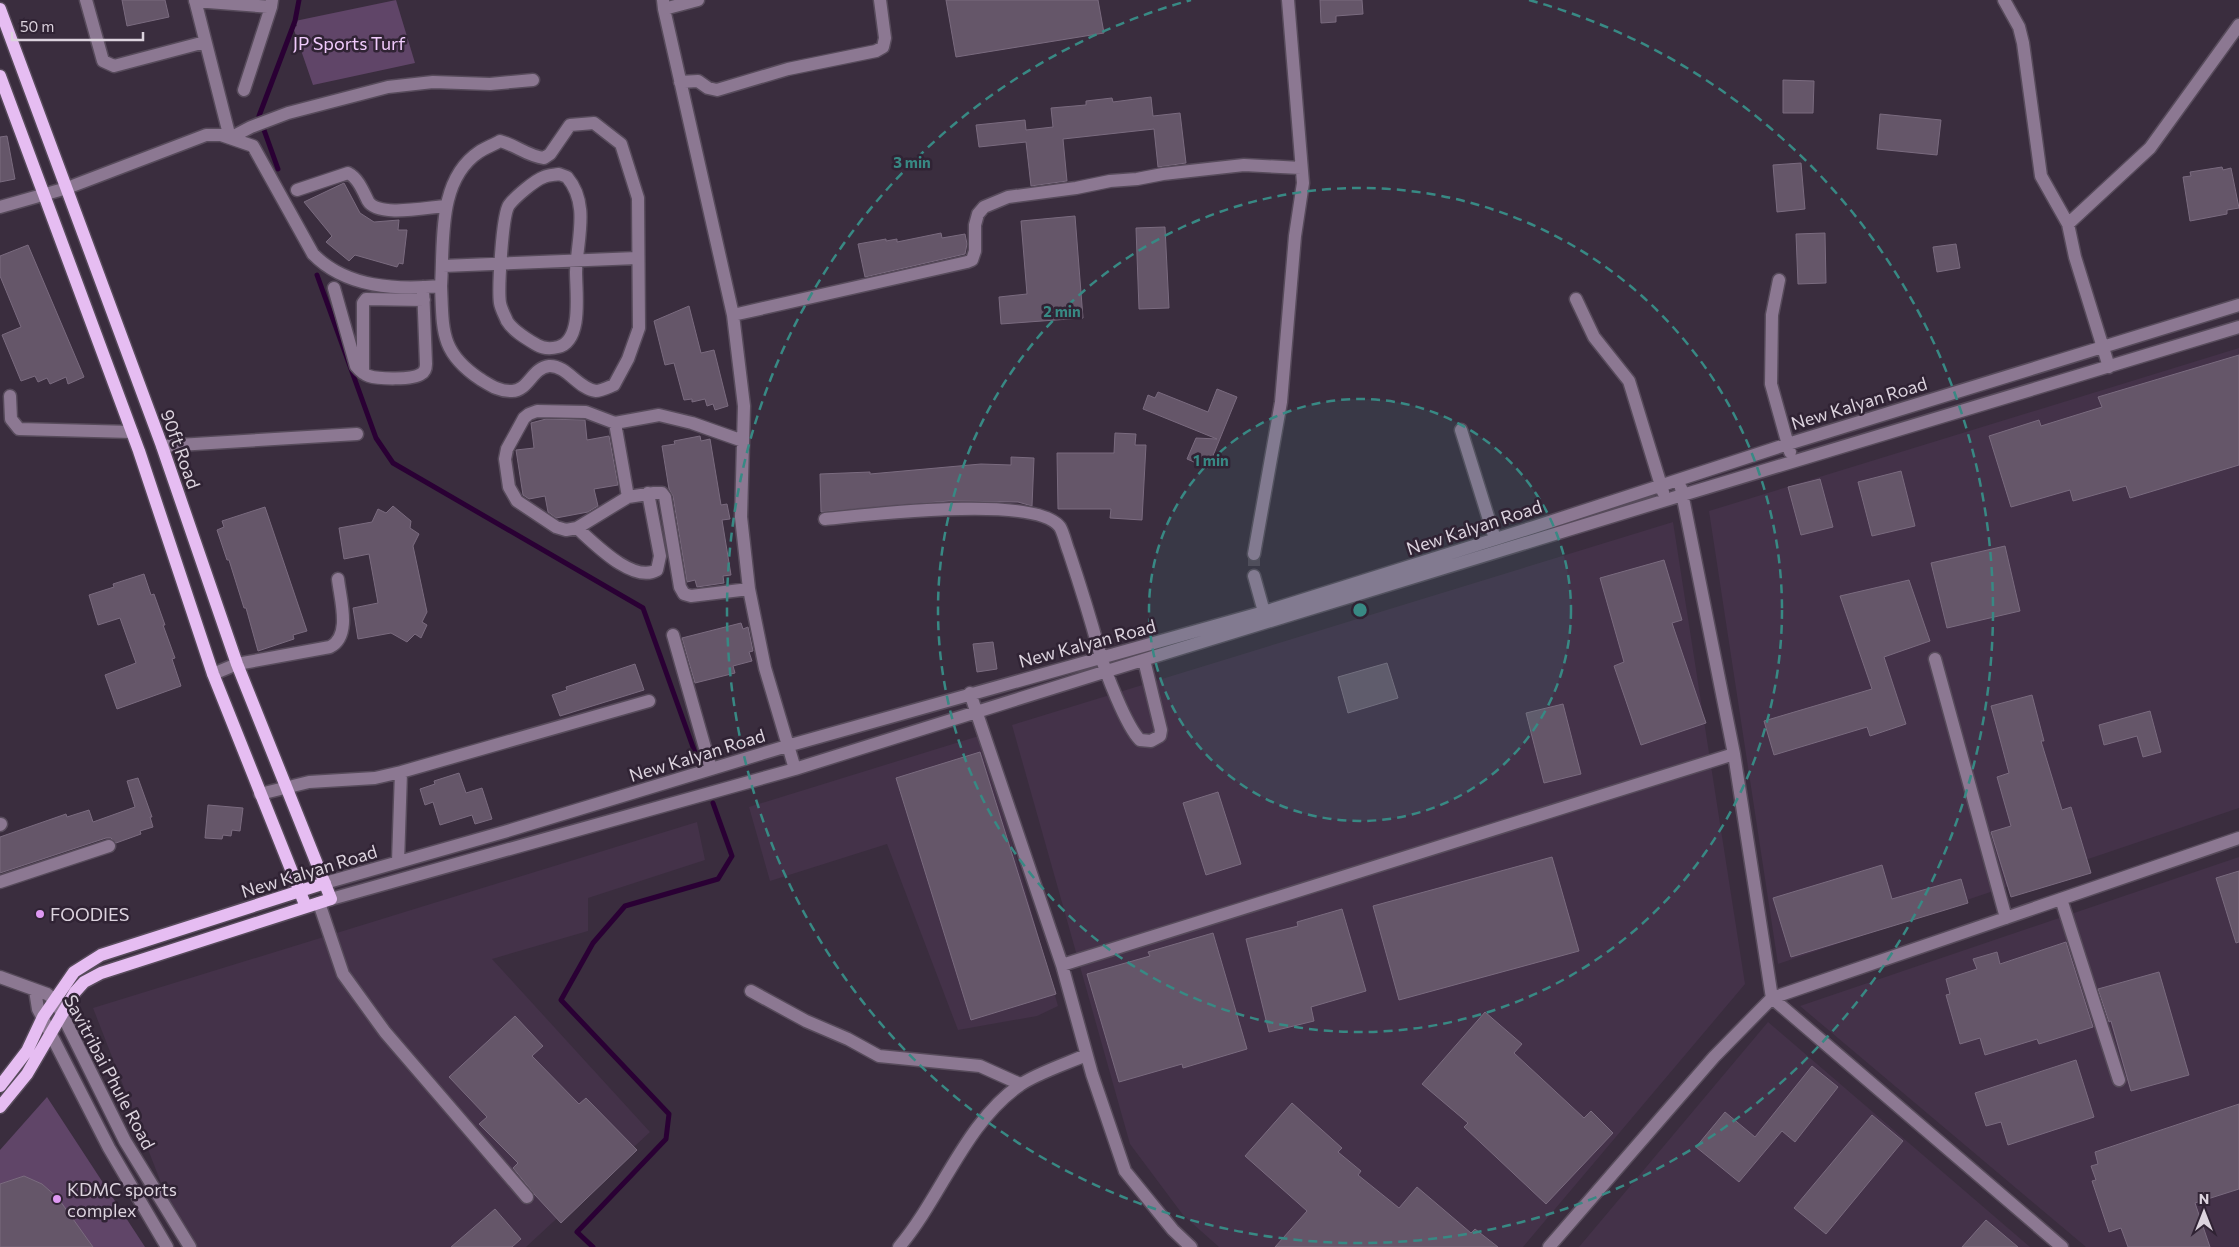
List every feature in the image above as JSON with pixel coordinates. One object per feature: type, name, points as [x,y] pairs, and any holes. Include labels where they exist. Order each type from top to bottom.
[{"type":"main road","name":"90ft Road","points":[[0,9],[162,446],[237,664],[325,882],[325,901]]},
{"type":"main road","points":[[0,76],[132,432],[213,674],[306,907]]},
{"type":"main road","name":"New Kalyan Road","points":[[0,1086],[27,1051],[43,1017],[74,972],[101,955],[325,882]]},
{"type":"main road","name":"New Kalyan Road","points":[[0,1107],[27,1074],[75,992],[84,982],[101,973],[325,901]]},
{"type":"street","points":[[86,0],[103,61],[114,66],[206,42]]},
{"type":"street","points":[[230,138],[195,0],[271,3],[244,90]]},
{"type":"street","points":[[698,0],[664,4],[733,315],[744,406],[741,517],[750,589],[765,668],[795,769]]},
{"type":"street","points":[[680,82],[698,81],[708,88],[717,90],[788,69],[876,51],[883,46],[885,38],[880,0]]},
{"type":"street","points":[[1254,554],[1281,402],[1293,254],[1304,184],[1301,168],[1288,0]]},
{"type":"street","points":[[2004,0],[2019,27],[2023,43],[2041,176],[2068,224],[2074,257],[2109,367]]},
{"type":"street","points":[[2068,224],[2150,148],[2239,25]]},
{"type":"street","points":[[230,138],[251,126],[274,118],[388,87],[432,82],[490,84],[533,80]]},
{"type":"street","points":[[594,123],[621,144],[638,198],[639,328],[628,359],[614,385],[597,391],[584,387],[560,368],[550,366],[537,370],[522,388],[513,392],[493,388],[462,367],[451,353],[446,337],[441,286],[446,206],[451,188],[465,166],[478,152],[500,141],[516,145],[530,156],[544,158],[550,154],[570,125],[594,123]]},
{"type":"street","points":[[0,207],[67,188],[206,135],[221,135],[253,146],[313,254],[320,261],[357,281],[423,294]]},
{"type":"street","points":[[544,158],[545,176]]},
{"type":"street","points":[[733,315],[972,260],[976,252],[975,226],[978,214],[984,207],[1008,197],[1076,188],[1110,181],[1235,166],[1301,168]]},
{"type":"street","points":[[297,190],[348,173],[354,176],[370,204],[385,211],[446,206]]},
{"type":"street","points":[[559,174],[567,177],[580,196],[580,223],[576,260],[576,328],[572,338],[565,346],[550,350],[539,346],[508,323],[500,303],[504,220],[508,206],[535,182],[545,176],[559,174]]},
{"type":"street","points":[[442,266],[638,258]]},
{"type":"street","points":[[1779,280],[1772,315],[1771,384],[1793,462]]},
{"type":"street","points":[[363,374],[363,303],[366,299],[423,294],[441,286]]},
{"type":"street","points":[[334,288],[352,357],[356,366],[363,374],[371,377],[412,378],[421,375],[425,370],[423,294]]},
{"type":"street","points":[[1576,299],[1594,337],[1629,381],[1666,500]]},
{"type":"street","name":"New Kalyan Road","points":[[325,882],[504,832],[970,693],[1266,617],[1500,552],[1536,533],[1660,485],[2102,346],[2239,305]]},
{"type":"street","points":[[1536,533],[1666,500],[2239,327]]},
{"type":"street","points":[[550,350],[550,366]]},
{"type":"street","points":[[10,396],[11,419],[19,429],[132,432]]},
{"type":"street","points":[[743,442],[692,423],[659,415],[615,423],[586,412],[537,411],[524,418],[507,449],[505,459],[509,487],[516,501],[556,527],[566,530],[577,528],[628,497],[648,493],[662,493],[666,497],[680,587],[684,594],[691,596],[750,589]]},
{"type":"street","points":[[615,423],[628,497]]},
{"type":"street","points":[[1461,430],[1495,539]]},
{"type":"street","points":[[162,446],[357,434]]},
{"type":"street","points":[[1679,479],[1734,754],[1772,998],[2062,1247]]},
{"type":"street","points":[[577,528],[616,561],[641,573],[651,573],[657,570],[660,556],[648,493]]},
{"type":"street","points":[[825,519],[911,510],[1008,510],[1047,517],[1060,528],[1080,585],[1101,658],[1134,731],[1140,740],[1151,741],[1160,736],[1161,730],[1144,660]]},
{"type":"street","name":"New Kalyan Road","points":[[325,901],[795,769],[1144,660],[1495,539],[1536,533]]},
{"type":"street","points":[[1254,576],[1266,617]]},
{"type":"street","points":[[213,674],[237,664],[330,647],[336,644],[343,627],[338,579]]},
{"type":"street","points":[[673,635],[711,769]]},
{"type":"street","points":[[1935,659],[2006,918]]},
{"type":"street","points":[[970,693],[1062,965],[1086,1055],[1125,1171],[1173,1230],[1191,1247]]},
{"type":"street","points":[[260,794],[285,786],[309,782],[375,778],[401,772],[649,701]]},
{"type":"street","points":[[1062,965],[1734,754]]},
{"type":"street","points":[[398,862],[401,772]]},
{"type":"street","points":[[504,832],[510,850]]},
{"type":"street","points":[[1549,1247],[1714,1057],[1772,998],[2239,838]]},
{"type":"street","points":[[0,882],[109,846]]},
{"type":"street","points":[[2061,899],[2120,1080]]},
{"type":"street","points":[[325,901],[343,974],[385,1032],[527,1198]]},
{"type":"street","points":[[0,977],[35,990]]},
{"type":"street","name":"Savitribai Phule Road","points":[[167,1247],[109,1148],[43,1017],[35,999],[35,990],[47,994],[55,1000],[125,1140],[190,1247]]},
{"type":"street","points":[[751,991],[806,1021],[848,1039],[879,1056],[980,1066],[1020,1084]]},
{"type":"street","points":[[899,1247],[916,1227],[980,1122],[1020,1084],[1086,1055]]},
{"type":"shaded area","points":[[2239,348],[2239,808],[1778,964],[1709,511]]},
{"type":"shaded area","points":[[1673,522],[1745,984],[1523,1247],[1219,1247],[1183,1215],[1130,1144],[1012,725]]},
{"type":"shaded area","points":[[982,735],[1058,1006],[1037,1016],[958,1030],[887,844],[770,881],[749,807]]},
{"type":"shaded area","points":[[697,822],[705,860],[588,898],[588,931],[492,959],[650,1132],[526,1247],[186,1247],[93,1008]]},
{"type":"shaded area","points":[[2239,857],[2239,1247],[2086,1247],[1800,1006]]},
{"type":"shaded area","points":[[1768,1022],[2030,1247],[1579,1247]]},
{"type":"green space","name":"JP Sports Turf","points":[[396,0],[415,63],[313,85],[293,27],[297,26],[295,21]]},
{"type":"green space","name":"KDMC sports complex","points":[[47,1097],[145,1247],[0,1247],[0,1150]]},
{"type":"building","points":[[122,0],[165,0],[169,17],[127,26]]},
{"type":"building","points":[[946,0],[1098,0],[1104,33],[956,57]]},
{"type":"building","points":[[1320,0],[1362,0],[1363,14],[1336,16],[1336,22],[1321,23]]},
{"type":"building","points":[[1783,80],[1814,81],[1813,113],[1783,113]]},
{"type":"building","points":[[1151,97],[1153,116],[1180,113],[1186,163],[1158,167],[1154,129],[1063,139],[1067,181],[1031,186],[1026,142],[979,147],[976,125],[1025,120],[1026,130],[1053,127],[1051,108],[1086,105],[1086,101],[1112,98],[1113,102]]},
{"type":"building","points":[[1880,114],[1941,120],[1937,155],[1877,149]]},
{"type":"building","points":[[7,136],[15,179],[0,182],[0,137]]},
{"type":"building","points":[[1801,163],[1805,209],[1777,212],[1773,165]]},
{"type":"building","points":[[2222,167],[2223,170],[2231,168],[2239,208],[2227,210],[2227,214],[2190,221],[2183,177],[2191,176],[2190,172]]},
{"type":"building","points":[[344,183],[360,213],[374,222],[399,220],[398,230],[407,230],[403,264],[399,263],[397,267],[355,255],[349,261],[326,242],[332,236],[304,202]]},
{"type":"building","points":[[1075,216],[1083,318],[1001,324],[999,297],[1027,294],[1021,221]]},
{"type":"building","points":[[1165,227],[1169,308],[1139,309],[1136,228]]},
{"type":"building","points":[[941,233],[942,238],[965,234],[967,244],[965,254],[865,277],[858,244],[886,239],[886,241],[897,239],[897,242]]},
{"type":"building","points":[[1825,233],[1826,283],[1798,284],[1796,234]]},
{"type":"building","points":[[1956,244],[1960,268],[1937,272],[1933,247]]},
{"type":"building","points":[[28,245],[84,377],[68,384],[66,377],[50,384],[47,378],[38,382],[35,376],[21,381],[2,335],[21,327],[0,276],[0,256]]},
{"type":"building","points":[[689,306],[701,353],[714,350],[728,406],[715,410],[713,404],[707,406],[705,399],[692,402],[692,399],[684,400],[674,363],[665,365],[654,321]]},
{"type":"building","points":[[2239,355],[2239,465],[2130,498],[2126,486],[2073,501],[2070,490],[2011,507],[1989,436],[2039,420],[2041,426],[2102,407],[2098,397]]},
{"type":"building","points":[[1217,389],[1237,397],[1208,468],[1187,459],[1196,438],[1217,439],[1143,409],[1148,395],[1155,398],[1158,392],[1208,412]]},
{"type":"building","points":[[546,419],[585,420],[587,440],[609,436],[618,485],[594,489],[598,506],[588,512],[556,518],[548,512],[545,496],[529,499],[523,495],[516,450],[534,448],[531,423]]},
{"type":"building","points":[[1115,433],[1136,434],[1135,445],[1146,445],[1142,520],[1110,518],[1111,509],[1058,509],[1057,453],[1114,453]]},
{"type":"building","points":[[700,436],[701,441],[710,439],[721,505],[727,504],[730,519],[722,520],[731,575],[723,576],[724,583],[697,587],[695,580],[687,582],[673,496],[669,489],[662,446],[675,444],[674,441]]},
{"type":"building","points":[[1011,457],[1034,458],[1032,506],[1018,502],[949,501],[821,512],[820,474],[870,472],[870,474],[981,464],[1011,465]]},
{"type":"building","points":[[1901,471],[1915,526],[1872,536],[1858,482]]},
{"type":"building","points":[[1820,479],[1833,527],[1801,535],[1788,487]]},
{"type":"building","points":[[393,506],[411,521],[410,528],[419,534],[413,546],[427,612],[422,622],[427,625],[421,638],[415,634],[407,642],[391,633],[358,639],[353,608],[378,603],[369,554],[344,559],[339,528],[372,522],[378,509],[386,513]]},
{"type":"building","points":[[265,507],[307,631],[293,635],[294,639],[258,651],[246,608],[244,608],[229,560],[227,560],[217,530],[224,527],[222,521]]},
{"type":"building","points":[[2005,546],[2020,611],[1947,628],[1931,563]]},
{"type":"building","points":[[1664,560],[1682,620],[1672,623],[1706,723],[1641,745],[1614,666],[1624,662],[1600,578]]},
{"type":"building","points":[[144,574],[151,595],[154,594],[165,625],[163,625],[175,658],[172,659],[181,686],[117,709],[105,675],[136,663],[120,618],[98,625],[89,595],[114,587],[113,584]]},
{"type":"building","points":[[1909,580],[1930,641],[1884,657],[1906,724],[1870,736],[1867,727],[1774,755],[1764,721],[1872,689],[1840,596]]},
{"type":"building","points":[[741,623],[743,629],[748,627],[753,651],[749,652],[752,661],[733,666],[735,673],[695,683],[682,638]]},
{"type":"building","points":[[993,642],[997,669],[977,672],[973,644]]},
{"type":"building","points":[[1387,663],[1398,698],[1348,713],[1338,677]]},
{"type":"building","points":[[635,664],[644,690],[560,716],[552,695],[567,690],[566,687]]},
{"type":"building","points":[[2032,695],[2044,741],[2041,741],[2062,810],[2071,807],[2091,873],[2011,897],[1991,832],[2011,826],[1997,777],[2009,773],[1991,706]]},
{"type":"building","points":[[1563,704],[1581,774],[1544,783],[1526,713]]},
{"type":"building","points":[[2150,711],[2161,752],[2143,757],[2137,736],[2104,745],[2099,725]]},
{"type":"building","points":[[980,752],[1056,994],[971,1020],[896,778]]},
{"type":"building","points":[[459,773],[466,793],[482,788],[492,819],[475,824],[472,815],[440,825],[433,802],[425,805],[420,789],[435,784],[434,781]]},
{"type":"building","points":[[138,778],[152,817],[150,817],[153,827],[140,831],[141,834],[116,843],[111,838],[106,838],[0,873],[0,837],[66,814],[67,817],[89,810],[93,822],[135,807],[127,781]]},
{"type":"building","points":[[1218,792],[1241,864],[1206,875],[1183,803]]},
{"type":"building","points":[[208,805],[243,808],[240,831],[232,830],[231,836],[223,835],[222,839],[205,838]]},
{"type":"building","points":[[1552,857],[1579,951],[1399,1000],[1373,906]]},
{"type":"building","points":[[1882,865],[1892,899],[1961,879],[1968,903],[1791,957],[1773,898]]},
{"type":"building","points":[[2239,871],[2239,942],[2236,943],[2216,878]]},
{"type":"building","points":[[1342,909],[1366,991],[1311,1007],[1314,1021],[1269,1032],[1246,939],[1298,926],[1297,922]]},
{"type":"building","points":[[1213,933],[1247,1049],[1183,1068],[1182,1064],[1119,1082],[1087,974],[1150,956],[1148,952]]},
{"type":"building","points":[[2066,942],[2093,1027],[2039,1044],[2037,1039],[1985,1055],[1980,1038],[1960,1044],[1946,995],[1950,994],[1946,979],[1977,969],[1973,959],[1997,952],[2000,964]]},
{"type":"building","points":[[2159,972],[2189,1075],[2131,1091],[2111,1021],[2109,1022],[2098,989]]},
{"type":"building","points":[[1485,1012],[1522,1044],[1514,1053],[1584,1118],[1591,1111],[1613,1133],[1546,1204],[1464,1127],[1468,1123],[1422,1084]]},
{"type":"building","points":[[515,1016],[543,1046],[532,1056],[579,1104],[586,1098],[637,1150],[561,1223],[513,1168],[518,1163],[479,1124],[487,1117],[449,1077]]},
{"type":"building","points":[[2076,1060],[2094,1117],[2008,1145],[2001,1122],[1986,1126],[1975,1093]]},
{"type":"building","points":[[1812,1066],[1838,1087],[1795,1142],[1782,1131],[1739,1182],[1696,1147],[1725,1112],[1755,1137]]},
{"type":"building","points":[[1292,1103],[1342,1148],[1338,1152],[1361,1171],[1358,1175],[1399,1208],[1417,1187],[1471,1233],[1475,1229],[1498,1247],[1275,1247],[1307,1211],[1245,1156]]},
{"type":"building","points":[[2239,1104],[2239,1189],[2195,1203],[2210,1247],[2128,1247],[2121,1228],[2109,1232],[2092,1181],[2096,1180],[2091,1166],[2098,1164],[2095,1152]]},
{"type":"building","points":[[1872,1115],[1903,1141],[1826,1234],[1794,1208]]},
{"type":"building","points":[[24,1176],[42,1184],[58,1198],[93,1247],[0,1247],[0,1184]]},
{"type":"building","points":[[495,1209],[521,1239],[512,1247],[451,1247]]},
{"type":"building","points":[[1986,1220],[2018,1247],[1962,1247]]},
{"type":"waterway","points":[[278,169],[259,116],[295,21],[299,0]]},
{"type":"waterway","points":[[317,275],[376,438],[393,463],[643,608],[698,761]]},
{"type":"waterway","points":[[593,1247],[577,1232],[666,1139],[669,1114],[561,1000],[593,943],[625,906],[718,879],[732,856],[713,803]]},
{"type":"tunnel","points":[[1254,554],[1254,576]]},
{"type":"place","name":"FOODIES","points":[[40,914]]},
{"type":"place","name":"KDMC sports complex","points":[[57,1199]]}]
